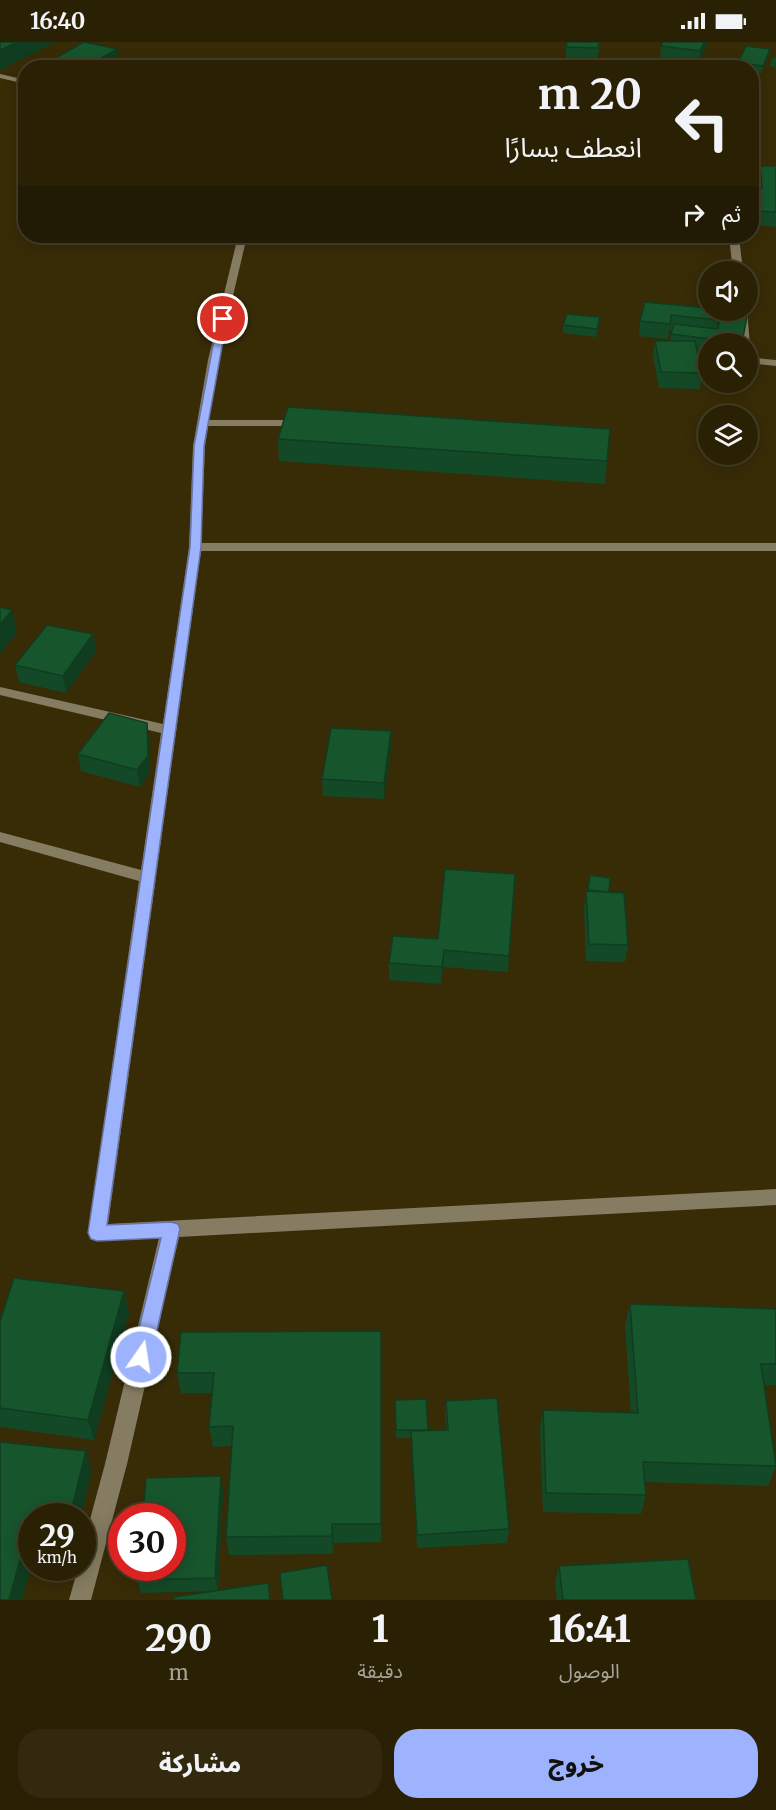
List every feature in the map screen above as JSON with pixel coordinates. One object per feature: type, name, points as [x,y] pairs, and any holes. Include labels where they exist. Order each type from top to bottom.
[{"type":"street","points":[[0,76],[18,80]]},
{"type":"street","points":[[240,243],[213,360],[199,446],[195,547],[97,1233],[776,1197]]},
{"type":"street","points":[[735,243],[737,261]]},
{"type":"street","points":[[758,362],[776,363]]},
{"type":"street","points":[[203,423],[311,423]]},
{"type":"street","points":[[195,547],[776,547]]},
{"type":"street","points":[[0,691],[169,730]]},
{"type":"street","points":[[0,837],[148,878]]},
{"type":"street","points":[[80,1600],[116,1464],[171,1229]]},
{"type":"building","points":[[0,42],[17,42],[0,50]]},
{"type":"building","points":[[84,42],[117,49],[98,60],[52,60]]},
{"type":"building","points":[[567,42],[599,42],[598,48],[566,47]]},
{"type":"building","points":[[663,42],[704,42],[700,51],[661,46]]},
{"type":"building","points":[[746,46],[770,49],[763,66],[759,66],[759,60],[739,60]]},
{"type":"building","points":[[760,166],[776,166],[776,212],[759,211],[759,188],[762,188]]},
{"type":"building","points":[[645,302],[698,307],[698,318],[671,315],[670,324],[640,321]]},
{"type":"building","points":[[567,314],[600,317],[597,329],[563,325]]},
{"type":"building","points":[[719,321],[746,321],[744,333],[698,333],[698,337],[671,334],[674,324],[718,329]]},
{"type":"building","points":[[655,341],[695,341],[698,373],[661,372]]},
{"type":"building","points":[[288,407],[610,429],[607,461],[278,439]]},
{"type":"building","points":[[0,607],[12,610],[0,625]]},
{"type":"building","points":[[47,625],[93,634],[63,676],[15,665]]},
{"type":"building","points":[[109,713],[147,723],[148,756],[137,770],[78,754]]},
{"type":"building","points":[[331,728],[391,731],[384,783],[322,779]]},
{"type":"building","points":[[445,869],[515,874],[509,956],[444,950],[442,967],[389,963],[393,936],[438,939]]},
{"type":"building","points":[[590,875],[610,878],[609,892],[588,890]]},
{"type":"building","points":[[586,891],[624,893],[628,945],[589,944]]},
{"type":"building","points":[[14,1278],[124,1291],[88,1420],[0,1408],[0,1321]]},
{"type":"building","points":[[630,1304],[776,1309],[776,1364],[761,1364],[776,1466],[643,1462],[646,1495],[546,1493],[543,1410],[638,1413]]},
{"type":"building","points":[[381,1331],[381,1524],[332,1524],[332,1536],[226,1537],[233,1426],[209,1427],[214,1373],[177,1373],[181,1332]]},
{"type":"building","points":[[497,1398],[509,1529],[417,1535],[411,1431],[448,1430],[446,1401]]},
{"type":"building","points":[[426,1399],[428,1430],[396,1430],[395,1400]]},
{"type":"building","points":[[0,1442],[86,1451],[73,1503],[18,1503],[18,1567],[9,1600],[0,1600]]},
{"type":"building","points":[[221,1476],[215,1578],[186,1579],[186,1503],[144,1503],[146,1478]]},
{"type":"building","points":[[688,1559],[696,1600],[563,1600],[559,1566]]},
{"type":"building","points":[[327,1565],[332,1600],[283,1600],[280,1573]]},
{"type":"building","points":[[268,1583],[270,1600],[174,1600],[174,1597]]},
{"type":"route","points":[[141,1357],[171,1229],[97,1233],[195,547],[199,446],[213,360],[223,319]]}]
